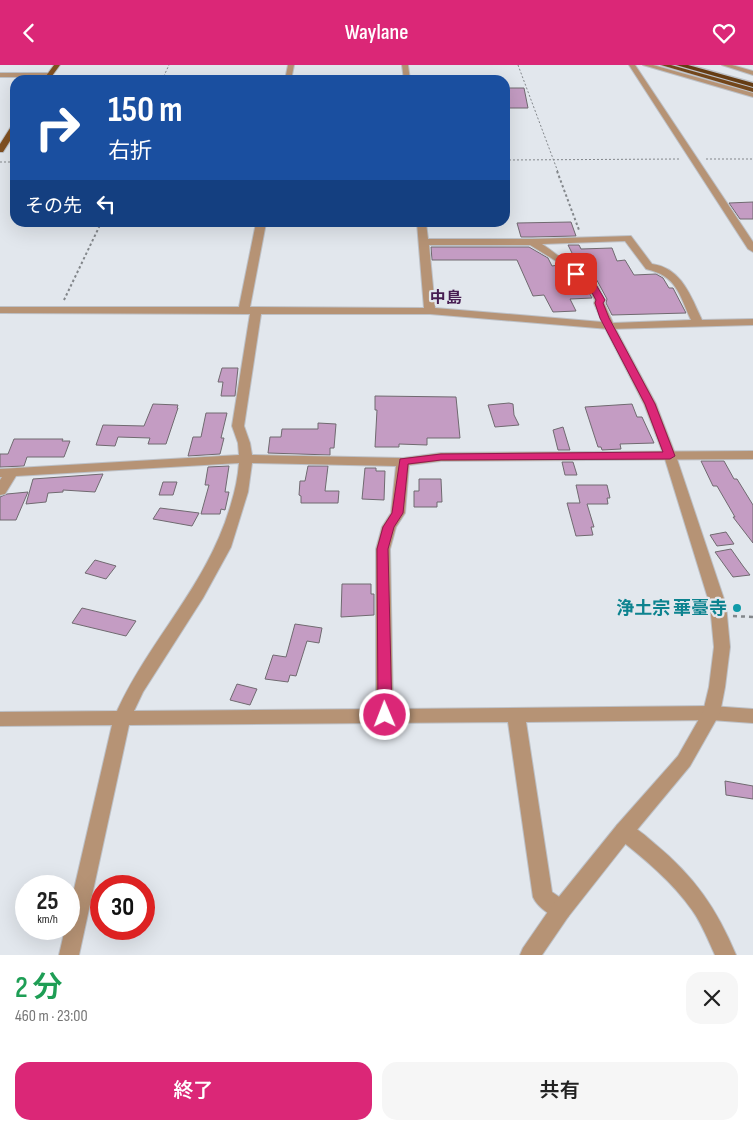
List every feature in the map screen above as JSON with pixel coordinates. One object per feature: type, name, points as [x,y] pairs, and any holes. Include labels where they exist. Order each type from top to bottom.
[{"type":"highway","points":[[664,65],[753,88]]},
{"type":"highway","points":[[670,65],[753,88]]},
{"type":"highway","points":[[686,66],[753,88]]},
{"type":"highway","points":[[686,66],[753,81]]},
{"type":"main road","points":[[0,150],[10,135]]},
{"type":"street","points":[[632,65],[753,249]]},
{"type":"street","points":[[646,65],[753,95]]},
{"type":"street","points":[[724,65],[753,73]]},
{"type":"street","points":[[68,955],[122,718],[136,688],[193,604],[216,566],[237,510],[248,464],[244,438],[238,426],[260,227]]},
{"type":"street","points":[[422,227],[430,311]]},
{"type":"street","points":[[424,242],[532,242],[628,238],[649,267],[659,267],[669,272],[677,283],[698,323]]},
{"type":"street","points":[[530,955],[561,910],[624,831],[684,761],[711,713],[717,687],[722,647],[718,605],[670,456],[650,404],[609,326],[599,303],[600,300],[588,278],[576,274],[559,259],[532,242]]},
{"type":"street","points":[[0,309],[59,311],[430,311],[609,326],[753,322]]},
{"type":"street","points":[[0,491],[6,473],[246,459],[403,461],[441,457],[753,455]]},
{"type":"street","points":[[385,715],[382,549],[389,527],[398,513],[403,461]]},
{"type":"street","points":[[0,719],[711,713],[753,716]]},
{"type":"street","points":[[516,715],[543,897],[561,910]]},
{"type":"street","points":[[624,831],[651,852],[682,883],[700,905],[726,955]]},
{"type":"path","points":[[518,65],[582,240]]},
{"type":"path","points":[[510,160],[753,159]]},
{"type":"path","points":[[59,311],[99,227]]},
{"type":"path","points":[[719,616],[753,617]]},
{"type":"building","points":[[510,88],[524,88],[528,108],[510,108]]},
{"type":"building","points":[[753,202],[753,219],[740,219],[729,203]]},
{"type":"building","points":[[571,222],[576,236],[521,237],[517,223]]},
{"type":"building","points":[[568,245],[579,245],[581,249],[612,248],[617,261],[625,260],[634,275],[656,274],[663,278],[669,288],[673,288],[686,313],[612,315],[606,303],[607,299],[594,275],[574,265],[578,265]]},
{"type":"building","points":[[431,247],[529,247],[548,258],[552,266],[558,265],[571,277],[583,282],[592,298],[570,299],[576,311],[553,312],[544,295],[533,296],[517,260],[432,260]]},
{"type":"building","points":[[222,368],[238,368],[235,396],[221,396],[223,382],[218,382]]},
{"type":"building","points":[[375,396],[456,397],[460,438],[427,438],[427,445],[399,444],[399,447],[375,447],[377,410],[375,410]]},
{"type":"building","points":[[153,404],[178,405],[166,444],[148,444],[150,438],[118,437],[115,446],[96,445],[103,425],[144,426]]},
{"type":"building","points":[[513,404],[514,415],[519,425],[495,427],[488,405]]},
{"type":"building","points":[[632,404],[637,417],[642,417],[654,443],[620,444],[621,449],[602,450],[601,447],[598,447],[585,407]]},
{"type":"building","points":[[206,413],[227,413],[221,438],[224,438],[220,454],[188,456],[193,437],[201,437]]},
{"type":"building","points":[[318,423],[336,424],[334,448],[330,448],[330,455],[268,453],[270,437],[281,437],[282,429],[318,429]]},
{"type":"building","points":[[563,427],[570,450],[558,450],[553,430]]},
{"type":"building","points":[[14,439],[63,439],[62,441],[70,441],[64,457],[27,457],[24,466],[0,467],[0,454],[8,454]]},
{"type":"building","points":[[701,461],[724,461],[734,479],[737,479],[753,505],[753,543],[733,517],[735,517],[717,486],[713,486]]},
{"type":"building","points":[[562,462],[573,462],[577,475],[565,475]]},
{"type":"building","points":[[229,466],[225,492],[229,492],[225,510],[221,509],[220,514],[201,514],[209,485],[205,485],[208,467]]},
{"type":"building","points":[[308,466],[328,466],[325,491],[339,491],[338,503],[301,503],[301,496],[299,495],[300,481],[305,481]]},
{"type":"building","points":[[365,468],[376,468],[376,471],[385,471],[384,500],[362,499]]},
{"type":"building","points":[[103,474],[95,492],[63,490],[63,492],[48,493],[46,502],[26,504],[33,479]]},
{"type":"building","points":[[419,479],[441,479],[442,502],[437,502],[437,507],[414,507],[414,491],[419,491]]},
{"type":"building","points":[[163,482],[177,482],[173,495],[159,495]]},
{"type":"building","points":[[576,485],[607,485],[610,498],[607,498],[608,504],[587,504],[594,527],[591,527],[593,535],[576,536],[567,503],[580,503]]},
{"type":"building","points":[[28,492],[16,520],[0,520],[0,497],[7,494]]},
{"type":"building","points":[[160,508],[199,513],[192,526],[153,519]]},
{"type":"building","points":[[726,532],[734,544],[717,546],[710,535]]},
{"type":"building","points":[[731,549],[750,575],[733,577],[715,552]]},
{"type":"building","points":[[95,560],[116,566],[106,579],[85,573]]},
{"type":"building","points":[[342,584],[371,584],[371,594],[374,594],[374,615],[341,617]]},
{"type":"building","points":[[82,608],[136,621],[126,636],[72,623]]},
{"type":"building","points":[[295,624],[322,628],[319,643],[307,641],[296,676],[290,675],[288,682],[265,679],[273,655],[286,657]]},
{"type":"building","points":[[237,684],[257,689],[250,705],[230,700]]},
{"type":"building","points":[[725,781],[753,786],[753,799],[726,795]]},
{"type":"place","name":"浄土宗 華臺寺","points":[[737,608]]},
{"type":"district","name":"中島","points":[[446,297]]},
{"type":"route","points":[[385,715],[382,549],[389,527],[398,513],[403,461],[441,457],[670,456],[650,404],[605,318],[599,303],[600,300],[588,278],[576,274]]}]
